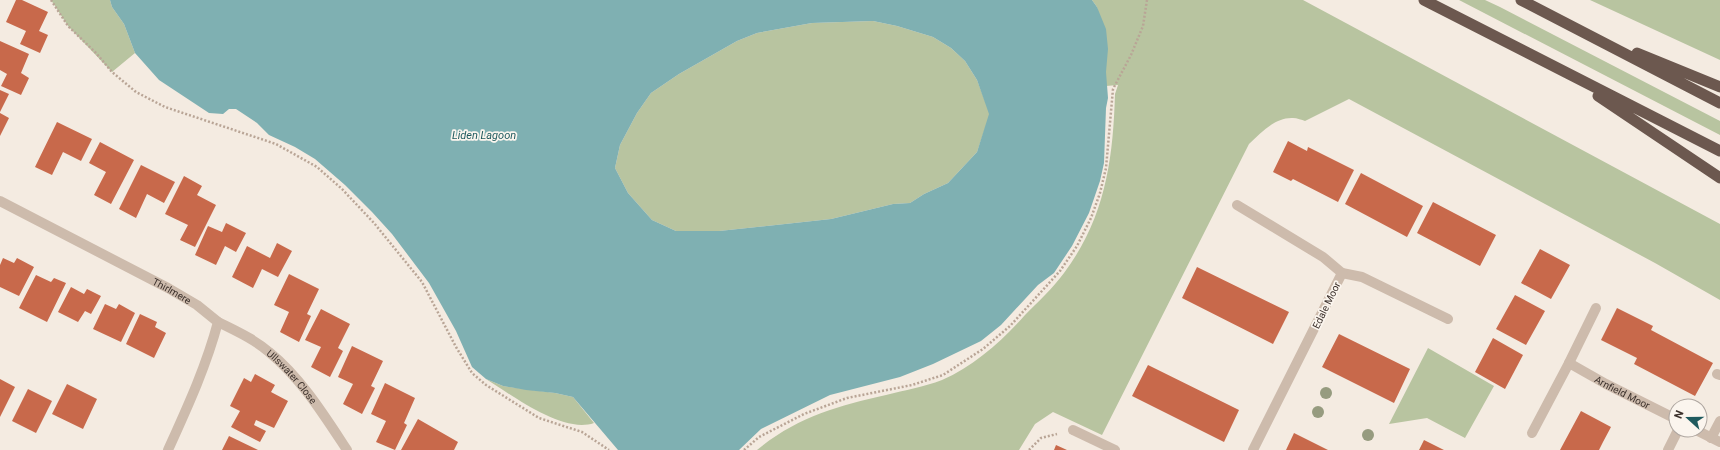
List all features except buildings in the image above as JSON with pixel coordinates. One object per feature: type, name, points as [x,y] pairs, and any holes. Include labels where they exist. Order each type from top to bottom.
[{"type":"highway","points":[[1424,0],[1720,152]]},
{"type":"highway","points":[[1521,0],[1720,103]]},
{"type":"highway","points":[[1572,26],[1720,87]]},
{"type":"highway","points":[[1556,68],[1720,178]]},
{"type":"street","name":"Thirlmere","points":[[0,201],[168,288],[197,305],[218,322]]},
{"type":"street","name":"Edale Moor","points":[[1237,205],[1322,257],[1342,273],[1253,450]]},
{"type":"street","points":[[1342,273],[1362,277],[1448,319]]},
{"type":"street","points":[[1532,433],[1596,308]]},
{"type":"street","points":[[168,450],[211,350],[218,322]]},
{"type":"street","name":"Ullswater Close","points":[[218,322],[245,336],[269,352],[301,384],[348,450]]},
{"type":"street","name":"Arnfield Moor","points":[[1569,363],[1606,384],[1668,415]]},
{"type":"street","points":[[1716,440],[1720,421]]},
{"type":"street","points":[[1073,430],[1114,450]]},
{"type":"street","points":[[1668,450],[1674,438]]},
{"type":"path","points":[[51,0],[68,26],[96,53],[112,72],[136,92],[165,107],[276,144],[317,167],[342,189],[374,223],[422,282],[456,347],[472,373],[486,385],[539,418],[582,432],[610,450]]},
{"type":"path","points":[[744,450],[759,437],[804,414],[847,398],[912,385],[943,375],[983,349],[1010,326],[1060,271],[1077,246],[1096,205],[1106,168],[1113,89],[1131,55],[1143,26],[1147,0]]},
{"type":"path","points":[[1029,450],[1041,438],[1073,430]]},
{"type":"green space","points":[[51,0],[110,0],[112,7],[124,24],[135,53],[112,72],[68,26]]},
{"type":"green space","points":[[1092,0],[1303,0],[1720,224],[1720,300],[1655,263],[1349,99],[1305,121],[1293,118],[1280,120],[1269,126],[1249,144],[1102,435],[1053,412],[1035,424],[1019,450],[757,450],[787,429],[818,414],[851,404],[928,385],[942,380],[965,368],[987,352],[1007,334],[1064,273],[1078,252],[1098,210],[1109,166],[1115,94],[1118,85],[1106,86],[1106,72],[1097,7]]},
{"type":"green space","points":[[1459,0],[1485,0],[1500,7],[1720,121],[1720,135]]},
{"type":"green space","points":[[1590,0],[1720,0],[1720,60]]},
{"type":"green space","points":[[873,21],[897,26],[933,37],[951,48],[965,61],[977,80],[990,114],[977,152],[948,183],[924,194],[910,203],[893,204],[831,219],[719,231],[676,231],[652,220],[628,193],[615,168],[620,145],[637,113],[651,93],[679,74],[737,41],[757,33],[812,23]]},
{"type":"green space","points":[[1428,348],[1494,386],[1465,438],[1427,418],[1389,424]]},
{"type":"green space","points":[[486,379],[503,386],[573,397],[594,423],[582,425],[568,423],[538,412]]},
{"type":"water","name":"Liden Lagoon","points":[[110,0],[1092,0],[1097,7],[1106,29],[1108,49],[1106,72],[1108,98],[1106,108],[1104,163],[1100,181],[1089,213],[1072,246],[1054,273],[1038,285],[1001,325],[981,341],[933,364],[900,377],[830,395],[761,429],[739,450],[618,450],[573,397],[503,386],[486,379],[472,367],[456,331],[429,283],[392,234],[345,185],[315,159],[295,147],[269,135],[257,123],[236,109],[229,109],[223,114],[209,113],[159,80],[135,53],[124,24],[112,7]],"holes":[[[873,21],[897,26],[933,37],[951,48],[965,61],[977,80],[989,114],[977,152],[948,183],[924,194],[910,203],[893,204],[831,219],[719,231],[676,231],[652,220],[628,193],[615,168],[620,145],[637,113],[651,93],[679,74],[737,41],[757,33],[812,23]]]}]
